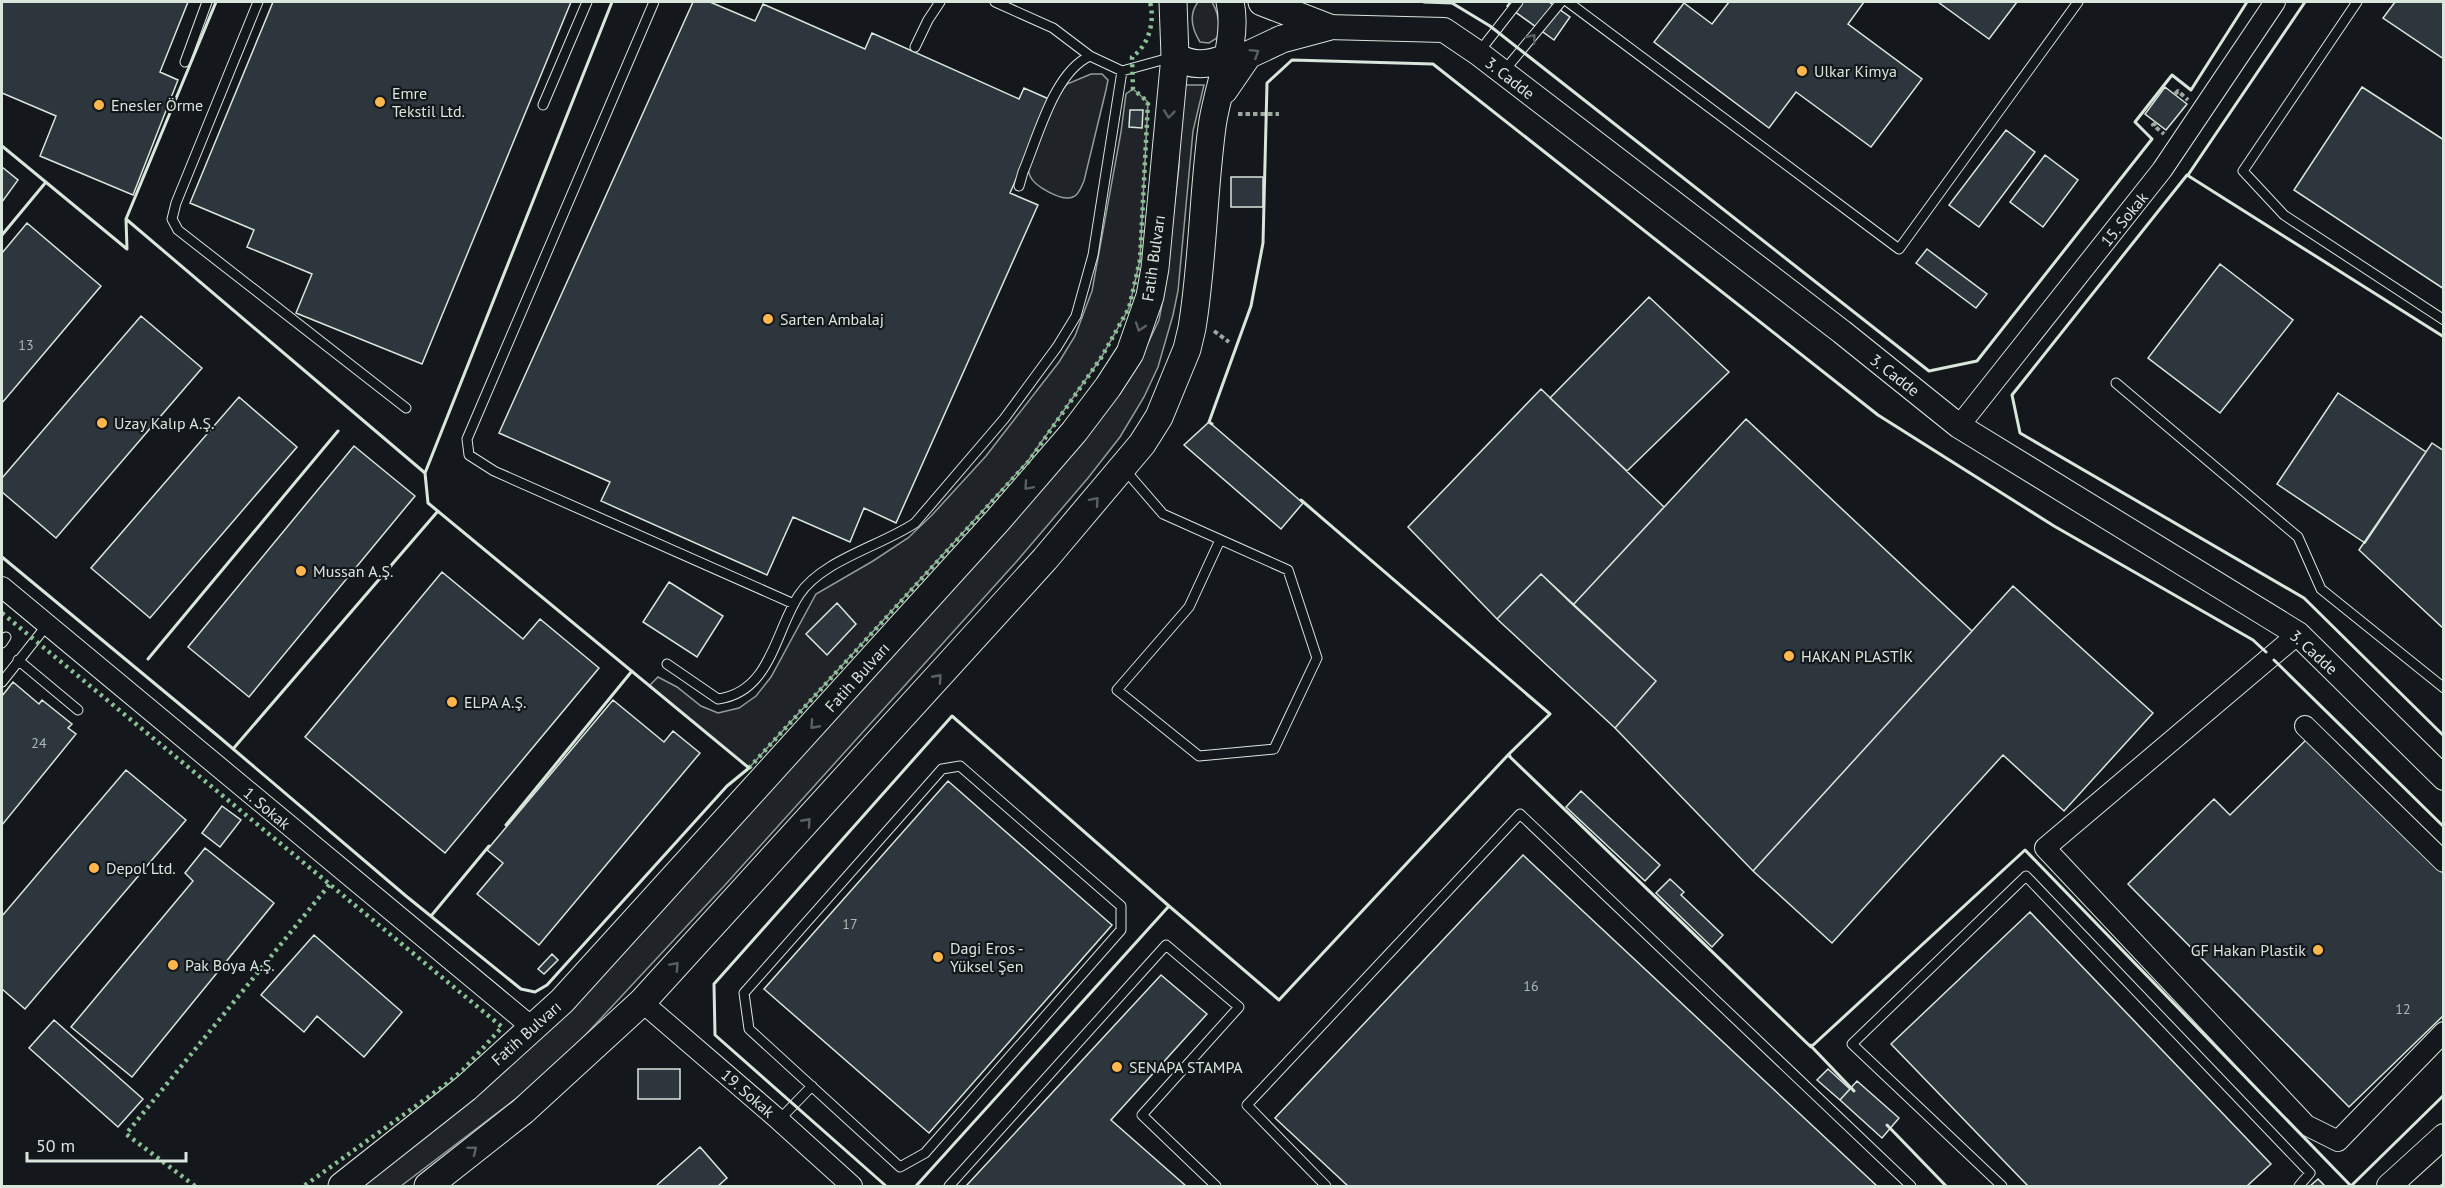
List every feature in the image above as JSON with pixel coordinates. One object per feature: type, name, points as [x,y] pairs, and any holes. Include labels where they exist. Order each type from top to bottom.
[{"type":"main road","name":"Fatih Bulvarı","points":[[342,1186],[466,1088],[562,1000],[998,520],[1074,432],[1108,387],[1130,353],[1150,296],[1155,268],[1175,56],[1173,2]]},
{"type":"main road","points":[[1227,106],[1226,58],[1231,38],[1230,2]]},
{"type":"main road","points":[[1262,2],[1327,27]]},
{"type":"main road","points":[[428,1186],[523,1111],[642,1002],[1045,559],[1124,468],[1159,417],[1187,349],[1196,307],[1212,123],[1227,106],[1248,55],[1282,39],[1327,27]]},
{"type":"main road","points":[[1175,56],[1185,63],[1208,65],[1226,58]]},
{"type":"street","name":"15. Sokak","points":[[1959,426],[2162,170],[2275,2]]},
{"type":"street","name":"3. Cadde","points":[[1327,27],[1444,30],[1478,53],[1842,332],[1959,426],[2298,634],[2444,778]]},
{"type":"street","name":"1. Sokak","points":[[2,587],[532,1028]]},
{"type":"street","points":[[2298,634],[2046,848],[2306,1125],[2338,1141],[2444,1032]]},
{"type":"street","points":[[2305,726],[2444,862]]},
{"type":"street","name":"19. Sokak","points":[[642,1002],[852,1186]]},
{"type":"street","points":[[2389,1186],[2444,1136]]},
{"type":"lane","points":[[185,62],[207,2]]},
{"type":"lane","points":[[258,2],[176,203],[172,219],[178,230],[406,408]]},
{"type":"lane","points":[[543,105],[586,2]]},
{"type":"lane","points":[[654,2],[467,439],[469,455],[494,471],[794,604]]},
{"type":"lane","points":[[915,47],[940,2]]},
{"type":"lane","points":[[995,2],[1053,28],[1090,56],[1122,71],[1175,56]]},
{"type":"lane","points":[[1478,53],[1518,2]]},
{"type":"lane","points":[[1502,73],[1561,2]]},
{"type":"lane","points":[[1568,2],[1899,249],[2078,2]]},
{"type":"lane","points":[[2357,2],[2243,171],[2284,215],[2444,320]]},
{"type":"lane","points":[[1019,186],[1059,85],[1069,70],[1079,61],[1090,56]]},
{"type":"lane","points":[[667,664],[718,699],[730,697],[745,689],[758,676],[774,653],[794,604],[809,582],[836,564],[898,534],[915,523],[1004,418],[1058,347],[1076,316],[1085,291],[1093,255],[1122,71]]},
{"type":"lane","points":[[2116,383],[2298,537],[2321,589],[2444,688]]},
{"type":"lane","points":[[1124,468],[1163,514],[1288,570],[1317,658],[1274,749],[1199,756],[1117,690],[1189,607],[1220,540]]},
{"type":"lane","points":[[2,682],[47,625]]},
{"type":"lane","points":[[18,660],[78,710]]},
{"type":"lane","points":[[960,766],[1120,906],[1121,930],[924,1153],[900,1167],[812,1086],[749,1029],[744,993],[942,770],[960,766]]},
{"type":"lane","points":[[1326,1186],[1247,1105],[1520,814],[1911,1186]]},
{"type":"lane","points":[[2002,1186],[1852,1044],[2026,876],[2310,1173],[2299,1186]]},
{"type":"lane","points":[[949,1186],[1166,945],[1239,1006],[1142,1115],[1216,1186]]},
{"type":"lane","points":[[779,1120],[792,1104],[812,1086]]},
{"type":"path","points":[[2175,94],[2178,91],[2192,103]]},
{"type":"path","points":[[1227,106],[1279,114]]},
{"type":"path","points":[[2156,123],[2153,125],[2164,134]]},
{"type":"shaded area","points":[[1198,2],[1212,2],[1218,15],[1217,38],[1209,43],[1200,42],[1193,27],[1193,12]]},
{"type":"shaded area","points":[[1091,74],[1102,74],[1108,80],[1106,90],[1080,191],[1075,196],[1062,197],[1037,184],[1028,172],[1028,166],[1057,97],[1067,84]]},
{"type":"shaded area","points":[[1180,85],[1204,85],[1193,131],[1178,291],[1158,367],[1144,397],[1120,437],[1017,561],[725,885],[551,1072],[401,1186],[361,1186],[421,1141],[472,1093],[1139,362],[1159,320],[1164,294],[1179,166]]},
{"type":"shaded area","points":[[1133,89],[1148,102],[1140,260],[1129,308],[1101,358],[1028,461],[749,768],[649,686],[658,677],[677,687],[701,706],[718,713],[739,708],[756,696],[771,677],[816,594],[908,538],[986,456],[1059,362],[1075,336],[1092,291],[1126,94]]},
{"type":"building","name":"Enesler Örme","points":[[2,2],[188,2],[160,72],[178,80],[133,195],[40,156],[56,116],[2,93]]},
{"type":"building","name":"Emre Tekstil Ltd.","points":[[273,2],[571,2],[422,364],[296,313],[312,274],[247,247],[254,230],[190,203]]},
{"type":"building","name":"Sarten Ambalaj","points":[[693,2],[710,2],[755,21],[763,4],[865,49],[872,33],[1019,99],[1024,88],[1051,100],[1010,193],[1038,205],[896,523],[864,508],[850,542],[793,517],[767,575],[601,501],[610,482],[499,433]]},
{"type":"building","points":[[1510,2],[1549,2],[1570,17],[1554,40],[1507,6]]},
{"type":"building","name":"Ulkar Kimya","points":[[1729,2],[1864,2],[1848,24],[1922,79],[1871,147],[1796,92],[1769,128],[1654,42],[1684,3],[1712,24]]},
{"type":"building","points":[[1938,2],[2017,2],[1989,39]]},
{"type":"building","points":[[2395,2],[2444,2],[2444,59],[2383,18]]},
{"type":"building","points":[[2165,87],[2187,104],[2166,130],[2145,114]]},
{"type":"building","points":[[2362,87],[2444,140],[2444,289],[2294,190]]},
{"type":"building","points":[[1130,110],[1143,110],[1142,128],[1129,127]]},
{"type":"building","points":[[2006,130],[2035,152],[1979,227],[1949,205]]},
{"type":"building","points":[[2045,155],[2078,180],[2043,227],[2010,202]]},
{"type":"building","points":[[2,167],[18,180],[2,202]]},
{"type":"building","points":[[1231,177],[1263,177],[1263,207],[1231,207]]},
{"type":"building","points":[[27,223],[101,286],[2,403],[2,253]]},
{"type":"building","points":[[1927,249],[1987,294],[1976,308],[1916,263]]},
{"type":"building","points":[[2220,264],[2293,320],[2220,413],[2148,358]]},
{"type":"building","points":[[1649,297],[1729,372],[1627,471],[1550,398]]},
{"type":"building","name":"Uzay Kalıp A.Ş.","points":[[141,316],[202,368],[56,538],[2,492],[2,478]]},
{"type":"building","points":[[1541,389],[1664,507],[1573,605],[1541,574],[1497,619],[1408,527]]},
{"type":"building","points":[[2338,393],[2426,452],[2365,543],[2277,484]]},
{"type":"building","points":[[239,397],[297,447],[150,618],[91,568]]},
{"type":"building","name":"HAKAN PLASTİK","points":[[1746,419],[1972,631],[1753,871],[1615,728],[1656,681],[1573,605]]},
{"type":"building","points":[[1209,422],[1303,503],[1281,529],[1184,445]]},
{"type":"building","points":[[2432,443],[2444,451],[2444,629],[2359,550]]},
{"type":"building","name":"Mussan A.Ş.","points":[[354,446],[415,496],[249,697],[188,647]]},
{"type":"building","name":"ELPA A.Ş.","points":[[442,572],[523,639],[540,619],[599,668],[445,853],[305,737]]},
{"type":"building","points":[[1541,574],[1656,681],[1615,728],[1497,619]]},
{"type":"building","points":[[669,582],[723,616],[697,657],[643,622]]},
{"type":"building","name":"HAKAN PLASTİK","points":[[2013,586],[2153,713],[2064,811],[2003,755],[1832,943],[1753,871]]},
{"type":"building","points":[[837,603],[856,624],[827,655],[806,634]]},
{"type":"building","points":[[13,682],[39,704],[42,700],[72,724],[68,728],[76,734],[2,825],[2,696]]},
{"type":"building","points":[[613,700],[664,742],[673,731],[700,753],[539,945],[477,894],[503,863],[487,850]]},
{"type":"building","name":"GF Hakan Plastik","points":[[2310,736],[2444,871],[2444,1015],[2349,1107],[2128,884],[2214,799],[2230,815]]},
{"type":"building","name":"Depol Ltd.","points":[[126,770],[186,820],[25,1009],[2,989],[2,916]]},
{"type":"building","name":"Dagi Eros - Yüksel Şen","points":[[948,781],[1112,925],[929,1133],[764,989]]},
{"type":"building","points":[[1581,791],[1660,865],[1645,881],[1566,807]]},
{"type":"building","points":[[222,806],[241,820],[220,847],[202,833]]},
{"type":"building","name":"Pak Boya A.Ş.","points":[[205,848],[274,903],[132,1077],[71,1027],[193,881],[185,873]]},
{"type":"building","points":[[1523,855],[1877,1186],[1348,1186],[1275,1118]]},
{"type":"building","points":[[1670,879],[1684,892],[1681,895],[1723,935],[1712,947],[1656,893]]},
{"type":"building","points":[[2030,912],[2271,1164],[2247,1186],[2028,1186],[1891,1044]]},
{"type":"building","points":[[314,935],[402,1012],[364,1057],[317,1016],[304,1032],[261,995]]},
{"type":"building","points":[[552,954],[558,960],[544,974],[538,969]]},
{"type":"building","name":"SENAPA STAMPA","points":[[1161,975],[1207,1014],[1111,1120],[1186,1186],[966,1186]]},
{"type":"building","points":[[54,1020],[143,1099],[118,1127],[29,1048]]},
{"type":"building","points":[[638,1069],[680,1069],[680,1099],[638,1099]]},
{"type":"building","points":[[1828,1069],[1850,1089],[1840,1100],[1817,1080]]},
{"type":"building","points":[[1857,1081],[1899,1118],[1882,1138],[1840,1100]]},
{"type":"building","points":[[700,1147],[727,1178],[718,1186],[656,1186]]},
{"type":"building","points":[[2318,1179],[2325,1186],[2310,1186]]},
{"type":"hedge","points":[[749,768],[1029,461],[1101,358],[1129,308],[1140,260],[1148,102],[1133,89],[1132,57],[1143,46],[1149,32],[1152,17],[1150,2]]},
{"type":"hedge","points":[[2,613],[502,1027],[463,1070],[445,1085],[304,1186]]},
{"type":"hedge","points":[[195,1186],[126,1134],[330,884]]},
{"type":"wall","points":[[216,2],[126,219],[425,473]]},
{"type":"wall","points":[[2,557],[406,896],[521,989],[535,992],[547,985],[727,786],[749,768],[428,503],[425,473],[612,2]]},
{"type":"wall","points":[[1424,2],[1452,3],[1490,26],[1929,371],[1977,361],[2152,139],[2135,122],[2172,75],[2191,90],[2247,2]]},
{"type":"wall","points":[[2188,175],[2305,2]]},
{"type":"wall","points":[[1212,424],[1209,422],[1251,306],[1263,243],[1267,83],[1292,60],[1433,64],[1878,415],[2054,526],[2253,640],[2266,652]]},
{"type":"wall","points":[[2,146],[127,249],[126,219]]},
{"type":"wall","points":[[2444,337],[2187,175],[2012,395],[2020,433],[2304,598],[2444,736]]},
{"type":"wall","points":[[2,235],[46,182]]},
{"type":"wall","points":[[148,659],[338,431]]},
{"type":"wall","points":[[1301,500],[1550,714],[1508,755],[1811,1047],[2025,850],[2351,1186],[2444,1095]]},
{"type":"wall","points":[[233,749],[438,511]]},
{"type":"wall","points":[[2274,660],[2444,827]]},
{"type":"wall","points":[[506,825],[632,671]]},
{"type":"wall","points":[[886,1186],[715,1035],[714,984],[952,716],[1169,906]]},
{"type":"wall","points":[[916,1186],[1169,906],[1279,1000],[1508,755],[1510,756]]},
{"type":"wall","points":[[431,916],[489,846]]},
{"type":"wall","points":[[1810,1045],[1854,1091]]},
{"type":"wall","points":[[1887,1125],[1946,1186]]},
{"type":"place","name":"Ulkar Kimya","points":[[1802,71]]},
{"type":"place","name":"Emre Tekstil Ltd.","points":[[380,102]]},
{"type":"place","name":"Enesler Örme","points":[[99,105]]},
{"type":"place","name":"Sarten Ambalaj","points":[[768,319]]},
{"type":"place","name":"Uzay Kalıp A.Ş.","points":[[102,423]]},
{"type":"place","name":"Mussan A.Ş.","points":[[301,571]]},
{"type":"place","name":"HAKAN PLASTİK","points":[[1789,656]]},
{"type":"place","name":"ELPA A.Ş.","points":[[452,702]]},
{"type":"place","name":"Depol Ltd.","points":[[94,868]]},
{"type":"place","name":"GF Hakan Plastik","points":[[2318,950]]},
{"type":"place","name":"Dagi Eros - Yüksel Şen","points":[[938,957]]},
{"type":"place","name":"Pak Boya A.Ş.","points":[[173,965]]},
{"type":"place","name":"SENAPA STAMPA","points":[[1117,1067]]}]
